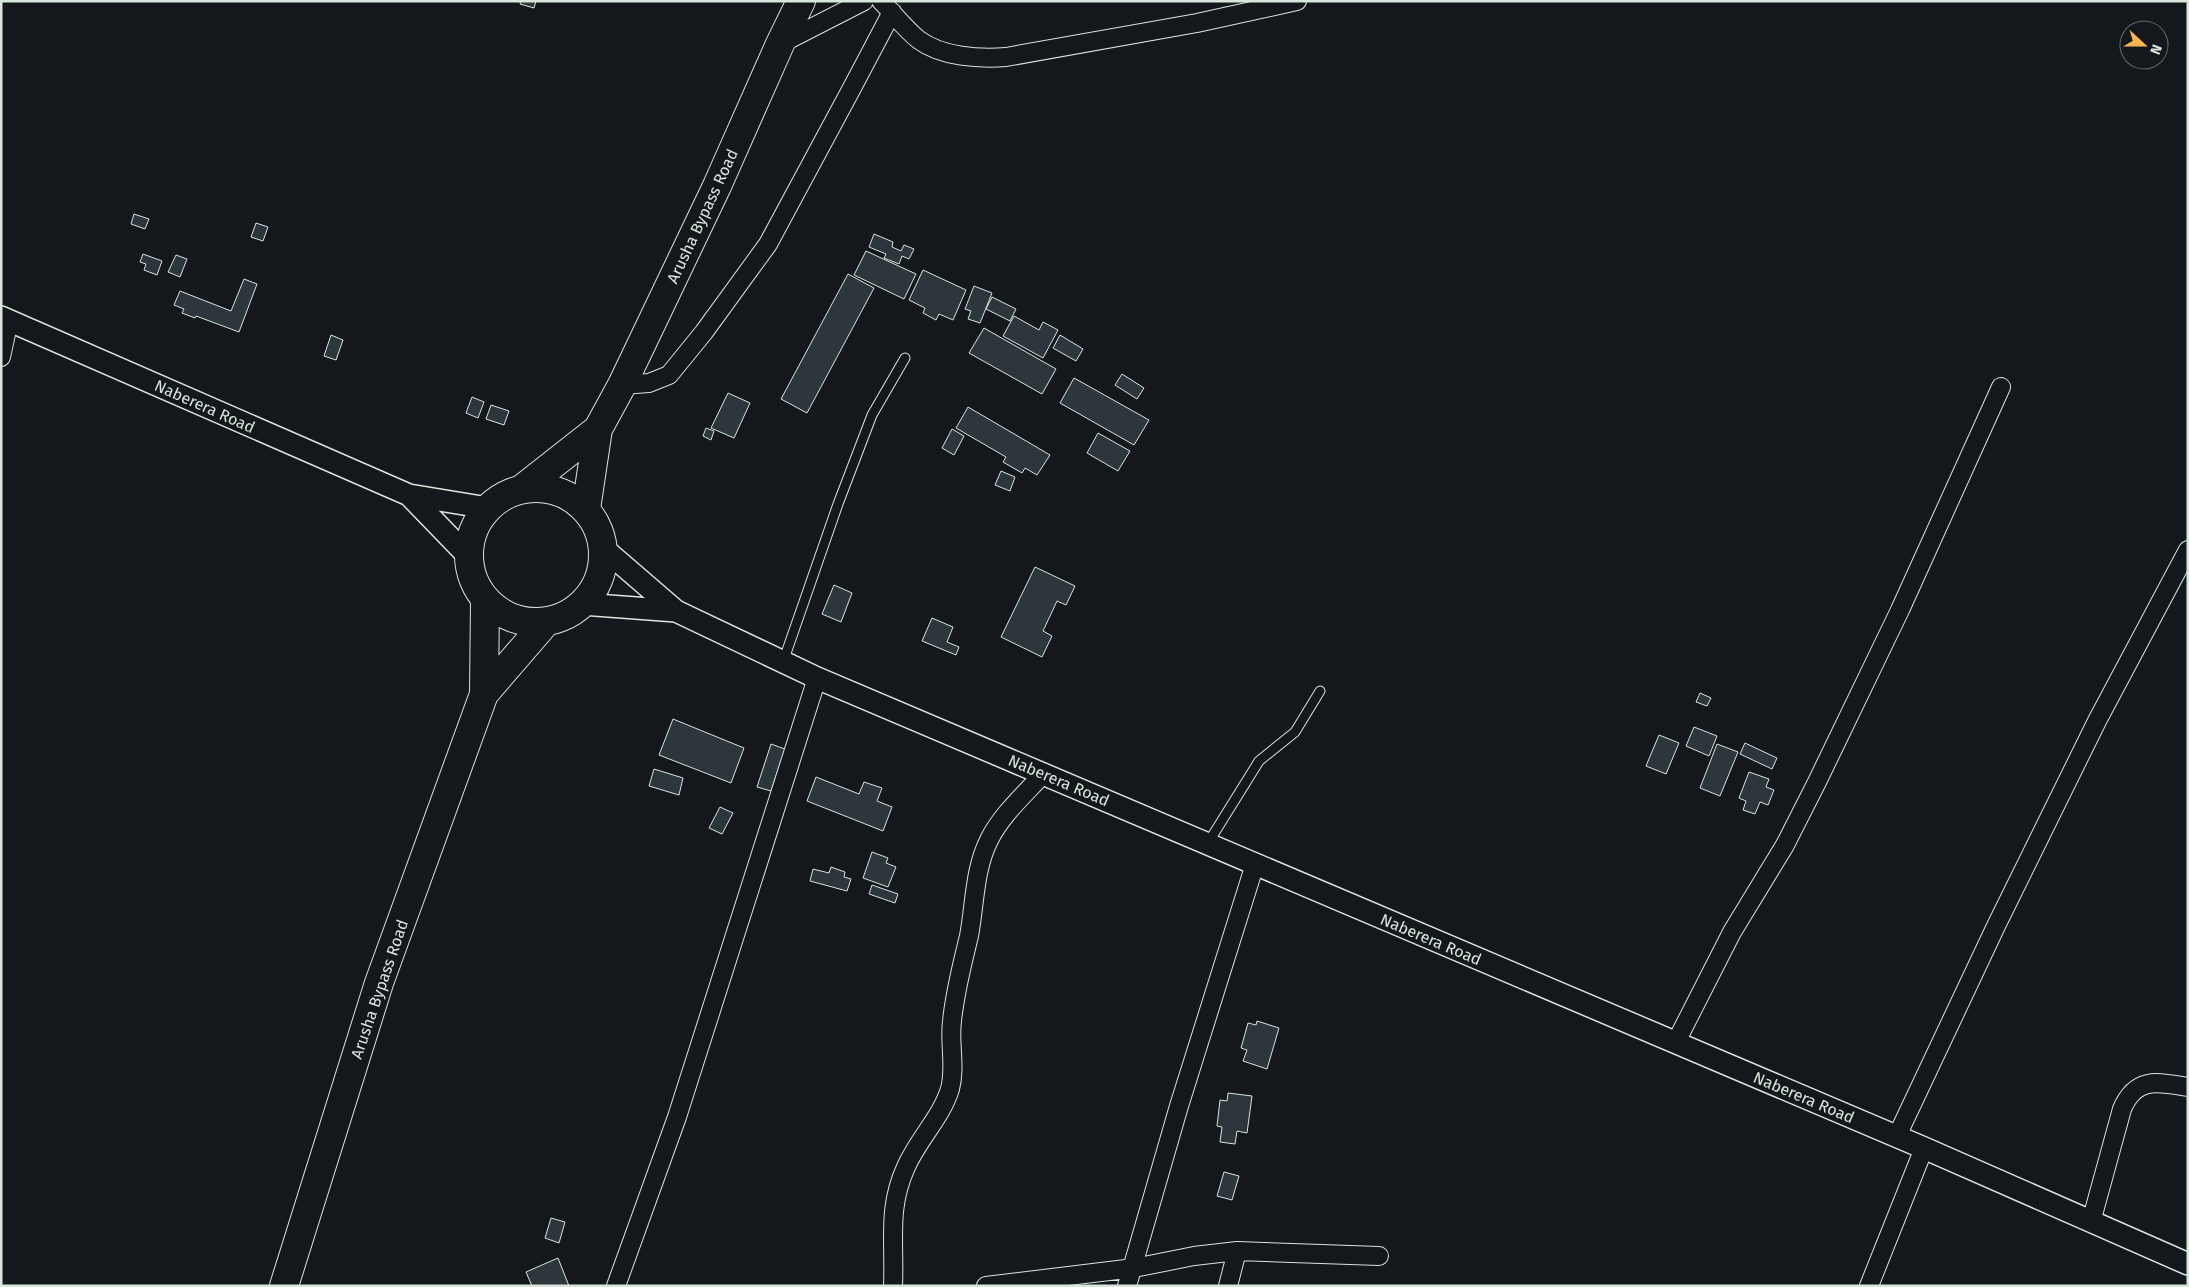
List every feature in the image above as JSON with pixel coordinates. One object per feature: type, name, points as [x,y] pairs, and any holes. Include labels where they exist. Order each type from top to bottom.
[{"type":"main road","name":"Arusha Bypass Road","points":[[586,509],[598,429],[622,385],[717,186],[801,1]]},
{"type":"main road","name":"Arusha Bypass Road","points":[[524,488],[546,488],[568,495],[586,509],[598,527],[603,548],[602,568],[595,588],[582,604],[565,616],[546,622],[523,621],[502,614],[485,599],[473,579],[468,556],[471,538],[477,522],[488,508],[504,495],[524,488],[598,429]]},
{"type":"main road","name":"Arusha Bypass Road","points":[[284,1286],[379,983],[484,694],[485,599]]},
{"type":"main road","name":"Arusha Bypass Road","points":[[484,694],[546,622]]},
{"type":"street","points":[[780,44],[864,1]]},
{"type":"street","points":[[622,385],[648,383],[669,375],[704,332],[768,244],[853,86],[886,6],[920,40],[956,54],[988,59],[1197,22],[1297,1]]},
{"type":"street","points":[[1,357],[5,318]]},
{"type":"street","name":"Naberera Road","points":[[5,318],[409,495],[488,508]]},
{"type":"street","points":[[1676,1042],[1732,932],[1784,845],[1817,782],[1900,610],[2001,387]]},
{"type":"street","name":"Naberera Road","points":[[409,495],[468,556]]},
{"type":"street","name":"Naberera Road","points":[[603,548],[676,610],[817,678],[1897,1136],[2188,1264]]},
{"type":"street","points":[[1897,1136],[1996,926],[2088,739],[2188,550]]},
{"type":"street","name":"Naberera Road","points":[[582,604],[676,610]]},
{"type":"street","points":[[616,1286],[680,1107],[817,678]]},
{"type":"street","points":[[893,1286],[894,1201],[905,1169],[915,1148],[944,1108],[950,1086],[951,1024],[955,989],[969,934],[974,888],[988,841],[999,824],[1044,773]]},
{"type":"street","points":[[1127,1286],[1134,1268],[1179,1106],[1255,864]]},
{"type":"street","points":[[2091,1222],[2122,1109],[2128,1096],[2139,1086],[2148,1083],[2165,1083],[2188,1087]]},
{"type":"street","points":[[1869,1286],[1924,1148]]},
{"type":"street","points":[[1228,1286],[1237,1251]]},
{"type":"street","points":[[986,1286],[1134,1268],[1194,1256],[1237,1251],[1379,1256]]},
{"type":"lane","points":[[784,662],[838,504],[872,415],[905,358]]},
{"type":"lane","points":[[1208,844],[1259,761],[1295,732],[1320,691]]},
{"type":"building","points":[[521,1],[536,1],[534,8],[520,4]]},
{"type":"building","points":[[134,214],[149,219],[145,229],[131,224]]},
{"type":"building","points":[[256,223],[268,227],[263,241],[251,237]]},
{"type":"building","points":[[874,234],[893,242],[892,247],[901,251],[904,245],[914,249],[909,259],[902,256],[899,264],[884,258],[886,254],[869,247]]},
{"type":"building","points":[[866,251],[916,274],[904,299],[854,275]]},
{"type":"building","points":[[143,254],[162,261],[157,275],[144,270],[146,264],[140,262]]},
{"type":"building","points":[[176,255],[187,259],[180,277],[168,272]]},
{"type":"building","points":[[923,270],[966,290],[953,320],[939,314],[936,320],[923,313],[925,308],[909,300]]},
{"type":"building","points":[[848,274],[874,288],[807,413],[781,399]]},
{"type":"building","points":[[244,279],[257,284],[239,332],[196,316],[195,318],[182,313],[184,309],[174,305],[180,291],[231,311]]},
{"type":"building","points":[[974,286],[992,293],[980,323],[968,319],[971,311],[965,309]]},
{"type":"building","points":[[992,297],[1016,309],[1010,321],[986,309]]},
{"type":"building","points":[[1014,316],[1039,330],[1043,322],[1058,330],[1043,358],[1003,336]]},
{"type":"building","points":[[984,328],[1056,369],[1042,394],[969,353]]},
{"type":"building","points":[[331,335],[343,340],[336,360],[324,356]]},
{"type":"building","points":[[1060,335],[1083,349],[1076,361],[1053,348]]},
{"type":"building","points":[[1122,374],[1144,388],[1137,399],[1115,385]]},
{"type":"building","points":[[1074,378],[1149,420],[1134,445],[1060,403]]},
{"type":"building","points":[[728,393],[750,403],[734,438],[711,428]]},
{"type":"building","points":[[472,397],[484,402],[478,418],[466,413]]},
{"type":"building","points":[[491,405],[509,411],[504,425],[486,419]]},
{"type":"building","points":[[968,407],[1050,455],[1037,475],[1025,468],[1022,473],[1003,462],[1006,457],[956,428]]},
{"type":"building","points":[[706,428],[714,431],[711,440],[703,436]]},
{"type":"building","points":[[952,429],[964,436],[954,455],[942,448]]},
{"type":"building","points":[[1098,433],[1130,451],[1118,471],[1087,453]]},
{"type":"building","points":[[1001,471],[1015,477],[1010,491],[995,485]]},
{"type":"building","points":[[1035,567],[1075,586],[1066,605],[1057,601],[1043,631],[1052,636],[1042,657],[1001,637]]},
{"type":"building","points":[[834,585],[852,593],[841,622],[822,614]]},
{"type":"building","points":[[932,618],[953,627],[947,642],[959,647],[956,655],[922,641]]},
{"type":"building","points":[[1700,693],[1711,698],[1707,706],[1696,702]]},
{"type":"building","points":[[673,719],[744,748],[731,783],[659,755]]},
{"type":"building","points":[[1694,727],[1717,736],[1709,756],[1686,746]]},
{"type":"building","points":[[1659,735],[1679,743],[1666,774],[1646,766]]},
{"type":"building","points":[[1745,743],[1777,758],[1772,769],[1740,754]]},
{"type":"building","points":[[771,744],[785,749],[771,791],[757,787]]},
{"type":"building","points":[[1717,744],[1738,752],[1720,796],[1700,788]]},
{"type":"building","points":[[654,769],[683,778],[679,795],[649,786]]},
{"type":"building","points":[[1749,772],[1769,779],[1766,787],[1774,790],[1768,805],[1760,802],[1755,814],[1743,810],[1746,801],[1739,798]]},
{"type":"building","points":[[816,777],[859,794],[864,782],[882,788],[877,801],[892,807],[883,831],[807,801]]},
{"type":"building","points":[[720,807],[733,813],[722,834],[709,828]]},
{"type":"building","points":[[872,852],[888,858],[886,863],[896,867],[888,887],[863,878]]},
{"type":"building","points":[[831,867],[845,872],[844,877],[851,879],[847,891],[810,881],[813,869],[829,873]]},
{"type":"building","points":[[872,885],[898,894],[895,903],[869,894]]},
{"type":"building","points":[[1257,1021],[1279,1028],[1267,1069],[1243,1061],[1247,1050],[1241,1048],[1248,1023],[1256,1025]]},
{"type":"building","points":[[1228,1093],[1252,1096],[1247,1133],[1237,1131],[1235,1144],[1220,1142],[1222,1127],[1217,1126],[1220,1100],[1227,1101]]},
{"type":"building","points":[[1224,1172],[1239,1176],[1232,1200],[1217,1196]]},
{"type":"building","points":[[551,1218],[565,1222],[559,1243],[545,1238]]},
{"type":"building","points":[[558,1258],[569,1286],[532,1286],[526,1272]]}]
